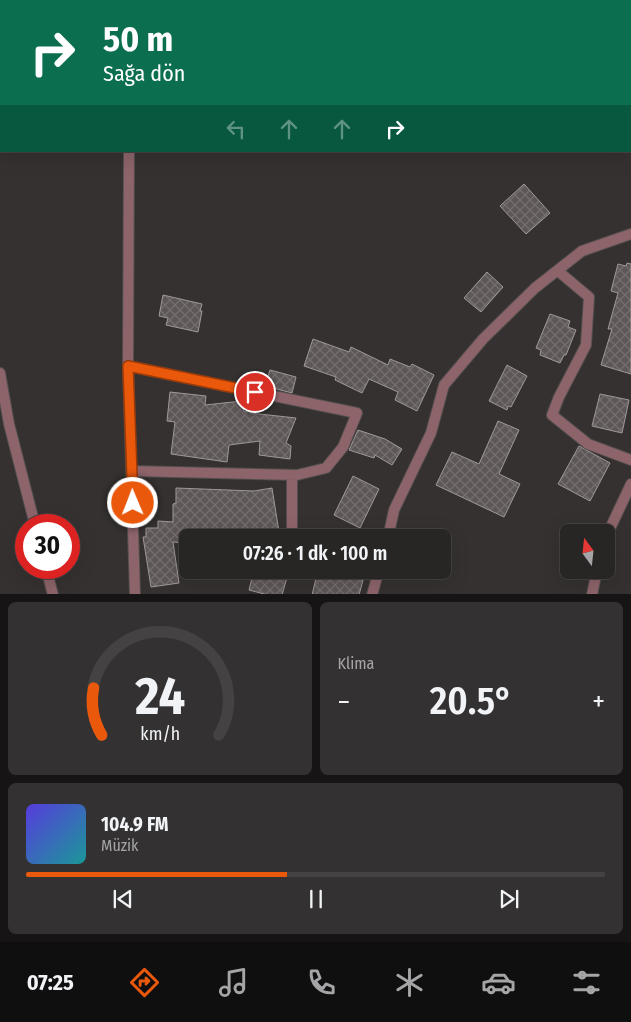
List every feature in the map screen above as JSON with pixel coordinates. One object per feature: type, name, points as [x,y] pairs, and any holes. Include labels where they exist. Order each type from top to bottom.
[{"type":"street","points":[[129,152],[128,366],[135,594]]},
{"type":"street","points":[[390,529],[394,510],[431,433],[444,385],[483,339],[535,288],[582,251],[631,234]]},
{"type":"street","points":[[558,271],[589,297],[586,345],[559,397],[552,415],[588,444],[631,460]]},
{"type":"street","points":[[128,366],[357,413],[343,447],[326,468],[292,475],[132,471]]},
{"type":"street","points":[[0,373],[9,424],[32,514]]},
{"type":"street","points":[[292,475],[292,529]]},
{"type":"street","points":[[612,524],[631,484]]},
{"type":"street","points":[[49,579],[53,594]]},
{"type":"street","points":[[372,594],[376,579]]},
{"type":"street","points":[[592,594],[595,579]]},
{"type":"building","points":[[524,184],[550,213],[526,234],[500,206]]},
{"type":"building","points":[[627,263],[631,264],[631,374],[601,365],[612,329],[608,329],[618,293],[611,291],[618,264],[626,266]]},
{"type":"building","points":[[487,272],[503,287],[481,312],[464,298]]},
{"type":"building","points":[[163,295],[202,304],[198,332],[166,325],[168,318],[159,316]]},
{"type":"building","points":[[550,314],[570,321],[568,327],[576,330],[566,355],[564,355],[560,363],[540,355],[541,350],[536,348]]},
{"type":"building","points":[[313,339],[349,352],[351,347],[388,365],[390,359],[410,367],[412,364],[434,375],[417,411],[395,400],[398,392],[369,379],[362,393],[335,380],[336,377],[304,366]]},
{"type":"building","points":[[507,365],[527,376],[511,407],[508,406],[507,410],[489,401]]},
{"type":"building","points":[[270,370],[296,377],[292,393],[265,386]]},
{"type":"building","points":[[170,392],[206,396],[205,405],[242,401],[244,412],[250,411],[250,413],[296,418],[286,443],[291,446],[290,459],[259,455],[260,441],[229,445],[227,462],[171,454],[175,422],[167,421]]},
{"type":"building","points":[[600,394],[629,400],[622,433],[592,426]]},
{"type":"building","points":[[498,421],[519,430],[499,474],[520,484],[504,517],[436,485],[452,452],[479,464]]},
{"type":"building","points":[[358,430],[385,439],[402,449],[392,465],[375,455],[374,458],[349,450]]},
{"type":"building","points":[[579,446],[610,463],[590,501],[558,484]]},
{"type":"building","points":[[353,476],[379,489],[360,528],[334,515]]},
{"type":"building","points":[[176,488],[254,491],[272,488],[279,529],[179,529],[179,542],[173,542],[179,583],[151,587],[143,537],[146,537],[146,528],[158,528],[158,521],[173,522],[173,504],[176,503]]},
{"type":"building","points":[[252,579],[287,579],[282,594],[264,594],[249,590]]},
{"type":"building","points":[[316,579],[358,579],[363,580],[359,594],[312,594]]},
{"type":"route","points":[[133,503],[128,366],[255,392]]}]
